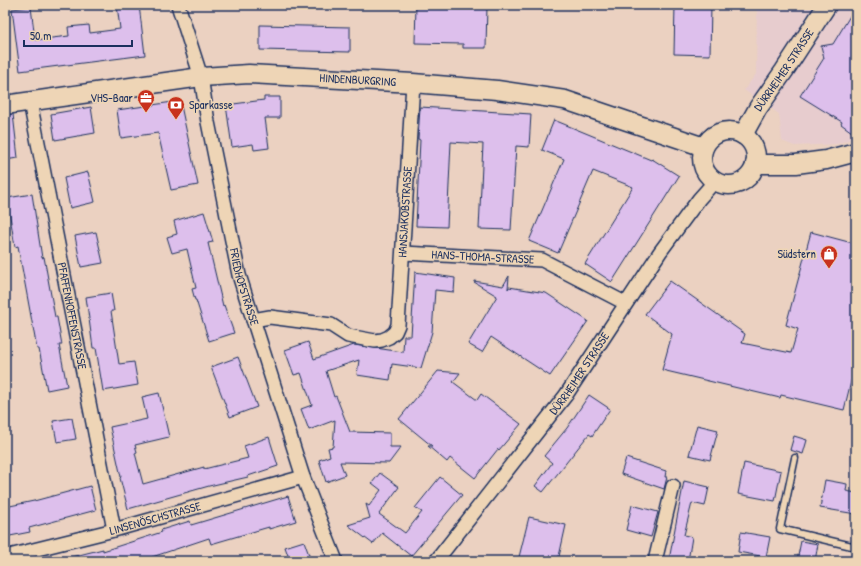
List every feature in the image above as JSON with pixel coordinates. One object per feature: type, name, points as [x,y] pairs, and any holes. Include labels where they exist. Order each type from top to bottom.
[{"type":"main road","name":"DÜRRHEIMER STRASSE","points":[[743,135],[758,108],[827,5]]},
{"type":"main road","name":"HINDENBURGRING","points":[[5,105],[201,77],[249,74],[413,83],[497,90],[565,100],[704,147]]},
{"type":"main road","points":[[722,132],[737,132],[743,135],[754,148],[756,155],[753,171],[746,179],[738,183],[729,185],[721,184],[715,181],[704,170],[702,158],[704,147],[712,137],[722,132]]},
{"type":"main road","points":[[755,164],[796,164],[826,160],[856,152]]},
{"type":"street","name":"FRIEDHOFSTRASSE","points":[[178,5],[201,77],[208,122],[238,275],[303,477],[336,561]]},
{"type":"street","name":"HANSJAKOBSTRASSE","points":[[252,320],[270,317],[331,325],[348,336],[375,340],[382,340],[395,332],[398,325],[413,83]]},
{"type":"street","name":"PFAFFENHOFFENSTRASSE","points":[[30,102],[114,530]]},
{"type":"street","name":"DÜRRHEIMER STRASSE","points":[[436,561],[566,395],[625,303],[660,252],[699,199],[715,181]]},
{"type":"street","name":"HANS-THOMA-STRASSE","points":[[403,254],[542,260],[625,303]]},
{"type":"street","name":"LINSENÖSCHSTRASSE","points":[[5,556],[114,530],[303,477]]},
{"type":"street","points":[[655,561],[673,486]]},
{"type":"lane","points":[[796,458],[780,529],[856,547]]},
{"type":"shaded area","points":[[757,5],[856,5],[856,137],[837,144],[794,146],[782,141],[779,114],[744,90],[756,74]]},
{"type":"building","points":[[117,5],[139,5],[145,55],[20,71],[12,9],[31,7],[35,40],[69,36],[68,27],[89,25],[90,33],[120,29]]},
{"type":"building","points":[[416,5],[487,5],[486,48],[463,48],[463,44],[415,43]]},
{"type":"building","points":[[675,5],[711,5],[710,55],[674,54]]},
{"type":"building","points":[[856,6],[856,135],[841,124],[842,122],[800,96],[824,58],[821,46],[833,44]]},
{"type":"building","points":[[260,25],[350,27],[350,52],[260,50]]},
{"type":"building","points":[[264,97],[280,97],[280,118],[265,118],[269,148],[254,150],[253,144],[232,147],[226,105],[264,100]]},
{"type":"building","points":[[180,101],[198,185],[171,190],[158,133],[121,138],[117,110]]},
{"type":"building","points":[[91,107],[95,133],[55,140],[51,114]]},
{"type":"building","points":[[420,107],[531,114],[529,147],[516,146],[511,230],[479,229],[483,144],[451,142],[447,227],[416,226]]},
{"type":"building","points":[[13,114],[18,158],[5,160],[5,115]]},
{"type":"building","points":[[554,120],[651,160],[652,159],[679,176],[612,282],[585,264],[633,187],[593,171],[558,253],[529,241],[564,159],[542,150]]},
{"type":"building","points":[[88,172],[95,202],[70,208],[64,178]]},
{"type":"building","points":[[32,194],[42,258],[44,257],[55,317],[57,317],[62,345],[59,345],[67,386],[47,390],[39,349],[37,349],[18,246],[15,247],[7,198]]},
{"type":"building","points":[[204,212],[213,242],[208,243],[223,306],[224,305],[234,333],[209,341],[192,289],[196,288],[187,249],[172,253],[167,237],[177,234],[174,221]]},
{"type":"building","points":[[96,232],[103,263],[81,267],[75,236]]},
{"type":"building","points":[[811,232],[856,244],[856,361],[844,410],[781,395],[780,398],[662,370],[672,334],[645,314],[670,281],[745,334],[742,343],[791,353],[798,329],[786,325]]},
{"type":"building","points":[[415,272],[455,278],[454,292],[435,290],[432,332],[421,368],[392,364],[390,380],[357,375],[359,360],[326,371],[334,397],[336,396],[350,432],[390,433],[390,447],[401,447],[389,463],[340,462],[345,475],[326,482],[319,460],[330,456],[328,448],[333,447],[335,420],[309,430],[301,409],[312,405],[301,373],[294,375],[285,350],[308,342],[314,359],[354,345],[403,352],[404,336],[411,336]]},
{"type":"building","points":[[509,276],[508,289],[509,287],[546,293],[588,321],[550,376],[491,337],[482,352],[468,344],[497,296],[474,281],[503,286]]},
{"type":"building","points":[[111,293],[114,311],[111,311],[119,364],[134,362],[138,385],[103,391],[96,348],[93,348],[86,297]]},
{"type":"building","points":[[238,357],[257,407],[230,417],[211,367]]},
{"type":"building","points":[[438,371],[460,373],[453,382],[477,400],[481,394],[521,424],[499,450],[498,449],[475,478],[450,458],[447,462],[428,446],[432,446],[399,419]]},
{"type":"building","points":[[159,393],[169,437],[135,445],[137,452],[135,453],[143,484],[204,467],[204,469],[248,458],[244,446],[269,437],[278,466],[248,477],[209,486],[128,509],[110,427],[147,419],[142,397]]},
{"type":"building","points":[[589,395],[610,409],[592,436],[589,434],[543,492],[535,486],[552,463],[544,456],[567,428]]},
{"type":"building","points":[[72,418],[76,439],[57,442],[53,421]]},
{"type":"building","points":[[697,425],[718,430],[710,460],[689,455]]},
{"type":"building","points":[[794,436],[807,440],[803,454],[790,450]]},
{"type":"building","points":[[626,458],[666,471],[665,477],[667,477],[664,489],[621,474]]},
{"type":"building","points":[[744,463],[781,471],[775,501],[738,494]]},
{"type":"building","points":[[380,473],[399,487],[379,514],[405,533],[422,512],[415,508],[440,477],[462,495],[411,556],[382,533],[373,544],[348,525],[370,518],[366,504],[369,506],[381,490],[372,483]]},
{"type":"building","points":[[825,480],[847,484],[846,491],[856,493],[856,514],[820,508]]},
{"type":"building","points":[[684,481],[709,487],[705,506],[692,503],[684,535],[692,537],[688,561],[669,560]]},
{"type":"building","points":[[90,486],[96,510],[29,528],[30,532],[5,537],[5,507]]},
{"type":"building","points":[[288,496],[296,521],[269,529],[269,527],[211,544],[209,538],[152,557],[154,561],[71,561],[71,557],[103,549],[103,551],[162,532],[161,530],[190,521],[191,525]]},
{"type":"building","points":[[632,505],[658,512],[651,537],[626,530]]},
{"type":"building","points":[[529,517],[566,525],[558,561],[518,561]]},
{"type":"building","points":[[741,532],[770,537],[766,557],[738,552]]},
{"type":"building","points":[[304,541],[310,558],[301,561],[290,561],[285,547]]},
{"type":"building","points":[[801,541],[818,544],[815,561],[797,561]]},
{"type":"place","name":"VHS-Baar","points":[[146,113]]},
{"type":"place","name":"Sparkasse","points":[[176,120]]},
{"type":"place","name":"Südstern","points":[[829,269]]}]
